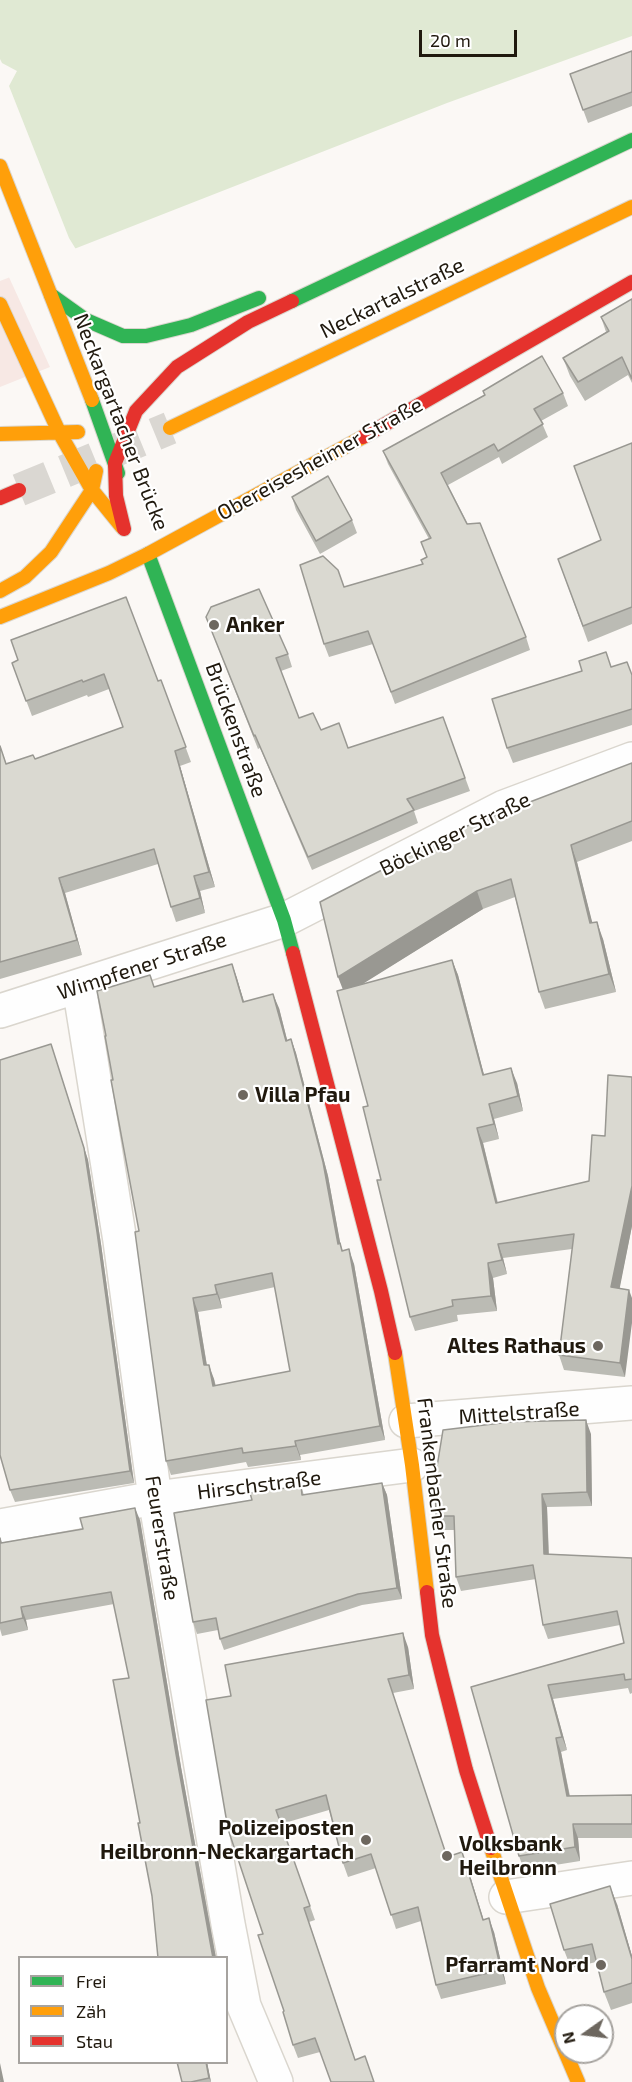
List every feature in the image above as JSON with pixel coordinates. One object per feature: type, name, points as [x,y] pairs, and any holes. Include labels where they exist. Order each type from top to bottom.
[{"type":"main road","points":[[115,464],[136,411],[177,367],[248,322],[632,140]]},
{"type":"main road","name":"Neckargartacher Brücke","points":[[0,166],[82,370],[138,539]]},
{"type":"main road","points":[[312,276],[500,201]]},
{"type":"main road","name":"Neckartalstraße","points":[[170,428],[632,207]]},
{"type":"main road","name":"Obereisesheimer Straße","points":[[0,617],[109,573],[138,539],[187,531],[355,441],[628,285]]},
{"type":"main road","points":[[51,295],[86,320],[123,336],[146,336],[191,325],[268,294]]},
{"type":"main road","name":"Neckargartacher Brücke","points":[[2,309],[59,432],[92,490],[138,539]]},
{"type":"main road","points":[[0,434],[104,431],[92,490],[51,552],[25,577],[0,591]]},
{"type":"main road","points":[[0,498],[19,490]]},
{"type":"main road","name":"Brückenstraße","points":[[138,539],[284,920]]},
{"type":"main road","name":"Frankenbacher Straße","points":[[284,920],[381,1291],[398,1367],[432,1635],[466,1770],[506,1898],[538,1988],[575,2081]]},
{"type":"street","name":"Böckinger Straße","points":[[284,920],[504,807],[632,759]]},
{"type":"street","name":"Wimpfener Straße","points":[[0,1011],[284,920]]},
{"type":"street","name":"Feurerstraße","points":[[79,986],[120,1241],[155,1498],[224,1901],[244,2006],[276,2082]]},
{"type":"street","name":"Mittelstraße","points":[[406,1422],[632,1403]]},
{"type":"street","name":"Hirschstraße","points":[[0,1526],[155,1498],[412,1466]]},
{"type":"street","points":[[506,1898],[632,1878]]},
{"type":"shaded area","points":[[0,0],[632,0],[632,36],[447,103],[0,278]]},
{"type":"shaded area","points":[[8,275],[50,367],[0,387],[0,278]]},
{"type":"pier","points":[[0,59],[2,63],[17,71],[9,86],[69,238],[77,251],[0,281]]},
{"type":"building","points":[[632,51],[632,92],[583,110],[570,74]]},
{"type":"building","points":[[632,299],[632,379],[622,357],[578,382],[563,358],[609,331],[601,317]]},
{"type":"building","points":[[542,356],[563,393],[534,409],[543,424],[498,451],[494,444],[441,473],[467,524],[480,523],[526,637],[391,692],[368,631],[324,644],[300,565],[323,556],[338,570],[344,587],[423,564],[421,560],[427,557],[421,542],[431,538],[383,451],[485,395],[483,391]]},
{"type":"building","points":[[632,443],[632,607],[583,626],[558,559],[601,540],[574,466]]},
{"type":"building","points":[[328,476],[352,520],[316,541],[292,497]]},
{"type":"building","points":[[259,589],[288,654],[276,658],[299,718],[313,713],[321,730],[339,723],[348,748],[443,717],[465,778],[407,799],[414,810],[308,857],[254,736],[206,617],[211,607]]},
{"type":"building","points":[[126,597],[186,747],[175,751],[209,872],[194,876],[200,898],[171,907],[154,849],[59,878],[77,940],[0,962],[0,746],[6,764],[33,755],[35,759],[123,727],[104,674],[26,701],[12,663],[18,660],[11,640]]},
{"type":"building","points":[[606,652],[611,667],[627,662],[632,675],[632,709],[507,748],[492,699],[582,671],[579,661]]},
{"type":"building","points":[[632,763],[632,821],[571,845],[590,923],[597,922],[609,974],[539,992],[511,879],[477,891],[338,977],[320,902],[467,826]]},
{"type":"building","points":[[452,960],[483,1075],[511,1068],[518,1096],[489,1104],[494,1124],[477,1128],[496,1203],[589,1181],[592,1135],[605,1136],[608,1075],[632,1077],[632,1186],[611,1287],[629,1290],[620,1363],[559,1355],[574,1234],[498,1244],[502,1260],[488,1263],[491,1296],[452,1300],[453,1306],[410,1317],[377,1180],[381,1180],[363,1107],[368,1106],[337,991]]},
{"type":"building","points":[[232,964],[243,1002],[273,994],[286,1041],[291,1039],[323,1162],[338,1244],[340,1243],[342,1251],[349,1249],[380,1426],[295,1441],[296,1446],[243,1453],[242,1448],[166,1461],[135,1232],[139,1231],[97,991],[150,975],[154,987]],"holes":[[[272,1273],[290,1371],[213,1386],[209,1365],[204,1365],[193,1298],[217,1294],[215,1285]]]},
{"type":"building","points":[[51,1044],[84,1148],[130,1471],[10,1490],[0,1455],[0,1060]]},
{"type":"building","points":[[586,1420],[587,1492],[542,1494],[544,1554],[632,1558],[632,1679],[625,1680],[624,1674],[548,1685],[562,1737],[556,1738],[567,1796],[632,1795],[632,1824],[573,1824],[575,1847],[519,1856],[471,1687],[624,1643],[617,1611],[543,1625],[533,1565],[456,1577],[454,1516],[436,1516],[435,1479],[443,1430],[509,1422]]},
{"type":"building","points":[[382,1483],[397,1588],[358,1594],[220,1639],[216,1618],[193,1622],[174,1513],[252,1500],[250,1493],[301,1486],[302,1495]]},
{"type":"building","points":[[135,1508],[213,1956],[158,1956],[152,1896],[113,1680],[129,1678],[111,1592],[21,1607],[23,1618],[0,1623],[0,1538],[1,1543],[83,1529],[80,1518]]},
{"type":"building","points":[[403,1633],[409,1675],[388,1679],[447,1857],[462,1852],[483,1920],[489,1918],[501,1970],[436,1985],[418,1907],[391,1915],[371,1854],[343,1863],[326,1795],[276,1810],[310,1906],[304,1908],[355,2060],[365,2056],[374,2082],[331,2082],[315,2038],[293,2045],[258,1935],[263,1934],[228,1829],[206,1700],[231,1696],[225,1665]]},
{"type":"building","name":"Pfarramt Nord","points":[[610,1886],[632,1959],[632,1983],[604,1992],[592,1944],[564,1950],[550,1904]]},
{"type":"building","points":[[178,2064],[206,2064],[209,2078],[182,2082]]},
{"type":"tunnel","points":[[19,490],[170,428]]},
{"type":"traffic: fast","points":[[292,301],[632,140]]},
{"type":"traffic: fast","points":[[51,295],[86,320],[123,336],[146,336],[191,325],[259,298]]},
{"type":"traffic: fast","points":[[92,400],[118,473]]},
{"type":"traffic: fast","points":[[148,554],[284,920],[293,953]]},
{"type":"traffic: slow","points":[[0,166],[92,400]]},
{"type":"traffic: slow","points":[[170,428],[632,207]]},
{"type":"traffic: slow","points":[[0,304],[59,432],[92,490],[122,527]]},
{"type":"traffic: slow","points":[[0,434],[78,432]]},
{"type":"traffic: slow","points":[[0,617],[109,573],[148,554],[363,437]]},
{"type":"traffic: slow","points":[[0,591],[25,577],[51,552],[92,490],[96,471]]},
{"type":"traffic: slow","points":[[395,1353],[412,1465],[427,1592]]},
{"type":"traffic: slow","points":[[491,1848],[538,1988],[578,2082]]},
{"type":"traffic: jam","points":[[363,437],[632,282]]},
{"type":"traffic: jam","points":[[124,529],[116,496],[115,463],[136,411],[177,367],[248,322],[292,301]]},
{"type":"traffic: jam","points":[[0,498],[19,490]]},
{"type":"traffic: jam","points":[[293,953],[395,1353]]},
{"type":"traffic: jam","points":[[427,1592],[432,1635],[442,1676],[466,1770],[491,1848]]},
{"type":"place","name":"Anker","points":[[214,625]]},
{"type":"place","name":"Villa Pfau","points":[[243,1095]]},
{"type":"place","name":"Altes Rathaus","points":[[598,1346]]},
{"type":"place","name":"Polizeiposten Heilbronn-Neckargartach","points":[[366,1840]]},
{"type":"place","name":"Volksbank Heilbronn","points":[[447,1856]]},
{"type":"place","name":"Pfarramt Nord","points":[[601,1965]]}]
